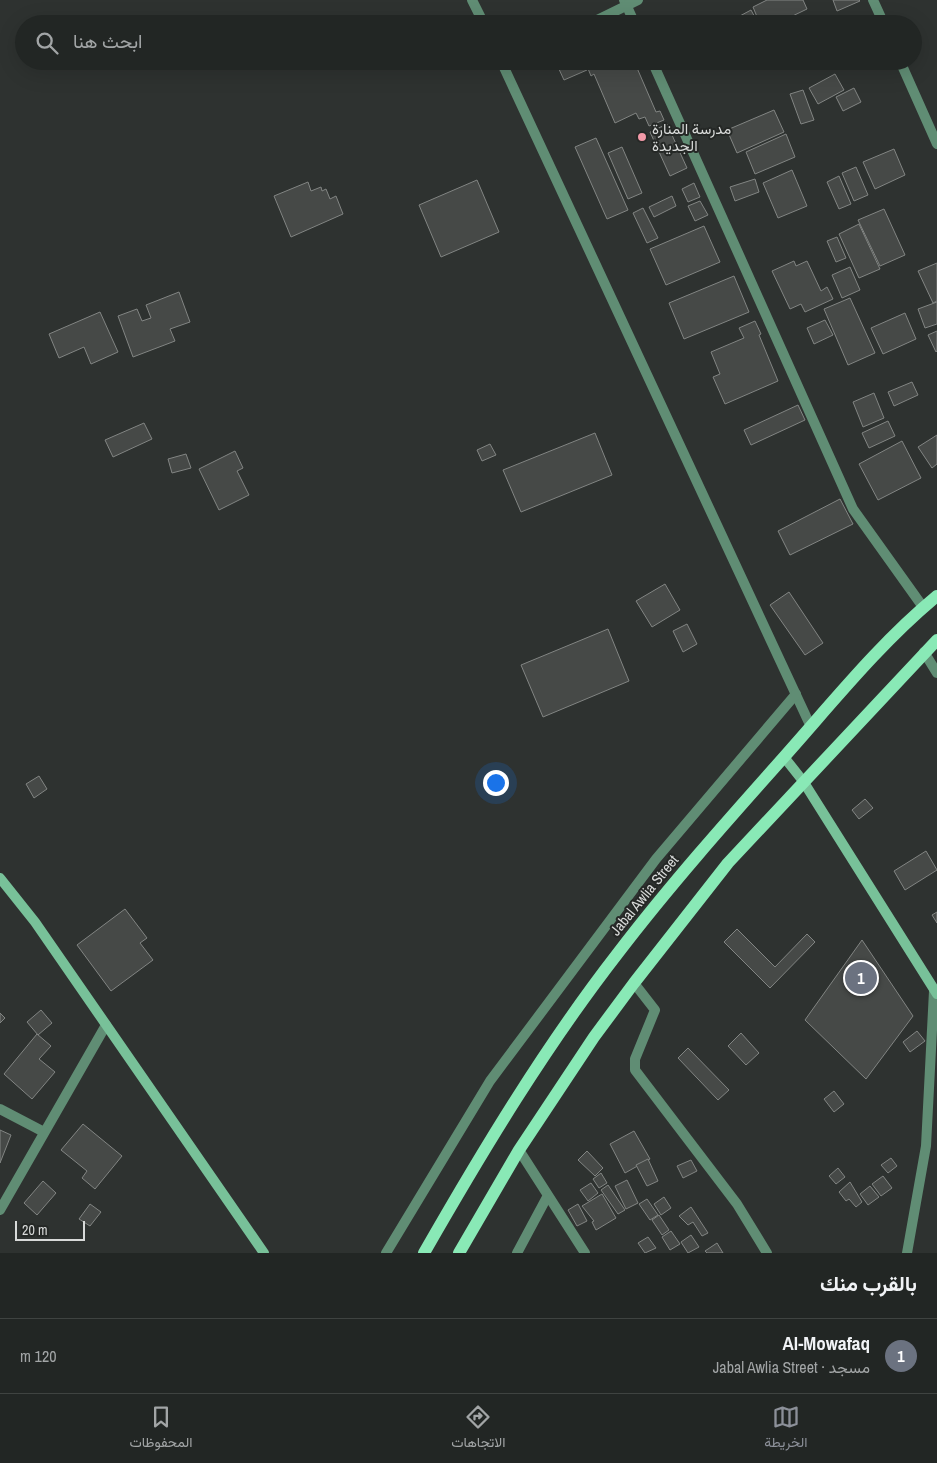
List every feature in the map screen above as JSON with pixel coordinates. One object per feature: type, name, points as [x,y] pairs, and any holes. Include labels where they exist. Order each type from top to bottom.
[{"type":"main road","name":"Jabal Awlia Street","points":[[424,1253],[517,1099],[570,1019],[618,953],[709,840],[851,680],[923,607],[937,596]]},
{"type":"main road","points":[[459,1253],[519,1150],[594,1037],[634,982],[728,863],[937,640]]},
{"type":"street","points":[[472,0],[480,15]]},
{"type":"street","points":[[604,15],[626,3],[638,0]]},
{"type":"street","points":[[873,0],[880,15]]},
{"type":"street","points":[[626,3],[631,15]]},
{"type":"street","points":[[508,70],[811,727]]},
{"type":"street","points":[[656,70],[853,509],[923,607]]},
{"type":"street","points":[[904,70],[937,144]]},
{"type":"street","points":[[924,652],[937,673]]},
{"type":"street","points":[[386,1253],[490,1082],[656,858],[796,694]]},
{"type":"street","points":[[784,757],[803,781],[936,993],[926,1146],[906,1253]]},
{"type":"street","points":[[0,878],[35,922],[264,1253]]},
{"type":"street","points":[[634,982],[655,1010],[635,1059],[635,1070],[736,1204],[768,1253]]},
{"type":"street","points":[[0,1210],[106,1025]]},
{"type":"street","points":[[0,1109],[44,1132]]},
{"type":"street","points":[[519,1150],[547,1197],[585,1253]]},
{"type":"street","points":[[517,1253],[547,1197]]},
{"type":"building","points":[[767,0],[803,0],[807,9],[795,15],[756,15],[753,7]]},
{"type":"building","points":[[833,0],[859,0],[860,1],[837,11]]},
{"type":"building","points":[[751,10],[754,15],[742,15]]},
{"type":"building","points":[[559,70],[587,70],[564,80]]},
{"type":"building","points":[[589,70],[638,70],[656,112],[660,111],[664,120],[649,126],[645,117],[639,119],[636,113],[615,123],[594,74],[591,76]]},
{"type":"building","points":[[835,74],[844,90],[818,104],[809,88]]},
{"type":"building","points":[[854,88],[861,102],[843,111],[836,97]]},
{"type":"building","points":[[803,90],[814,120],[801,124],[790,94]]},
{"type":"building","points":[[774,110],[784,132],[737,153],[727,130]]},
{"type":"building","points":[[667,124],[687,168],[670,176],[650,132]]},
{"type":"building","points":[[786,134],[795,157],[755,174],[746,152]]},
{"type":"building","points":[[596,138],[628,210],[607,219],[575,147]]},
{"type":"building","points":[[622,147],[642,193],[628,199],[608,153]]},
{"type":"building","points":[[894,149],[905,175],[875,189],[863,162]]},
{"type":"building","points":[[856,167],[868,195],[854,201],[842,173]]},
{"type":"building","points":[[792,170],[807,206],[778,218],[763,183]]},
{"type":"building","points":[[839,176],[851,204],[839,209],[827,182]]},
{"type":"building","points":[[755,179],[759,192],[735,201],[730,187]]},
{"type":"building","points":[[477,180],[499,232],[441,257],[419,205]]},
{"type":"building","points":[[308,182],[311,191],[321,187],[322,191],[326,189],[330,199],[336,196],[343,214],[291,237],[274,196]]},
{"type":"building","points":[[694,183],[700,197],[688,202],[682,189]]},
{"type":"building","points":[[672,196],[676,206],[654,217],[649,207]]},
{"type":"building","points":[[700,201],[708,215],[695,221],[688,206]]},
{"type":"building","points":[[643,208],[658,238],[647,243],[633,213]]},
{"type":"building","points":[[884,209],[905,255],[880,266],[858,220]]},
{"type":"building","points":[[859,224],[880,269],[859,278],[839,234]]},
{"type":"building","points":[[704,226],[720,262],[666,285],[650,249]]},
{"type":"building","points":[[837,237],[846,258],[836,262],[827,241]]},
{"type":"building","points":[[794,261],[796,266],[807,261],[821,291],[827,287],[833,299],[805,312],[801,304],[790,309],[772,271]]},
{"type":"building","points":[[937,263],[937,301],[933,303],[918,271]]},
{"type":"building","points":[[850,267],[860,290],[842,298],[832,275]]},
{"type":"building","points":[[734,276],[749,312],[684,339],[669,303]]},
{"type":"building","points":[[179,292],[190,322],[170,329],[175,341],[133,357],[118,316],[137,309],[142,321],[151,318],[146,305]]},
{"type":"building","points":[[850,298],[875,353],[848,365],[824,309]]},
{"type":"building","points":[[937,302],[937,324],[925,328],[918,309]]},
{"type":"building","points":[[100,312],[118,352],[91,364],[84,347],[59,358],[49,334]]},
{"type":"building","points":[[905,313],[916,339],[883,354],[871,328]]},
{"type":"building","points":[[825,320],[833,335],[814,344],[807,328]]},
{"type":"building","points":[[755,321],[778,381],[725,404],[713,377],[720,374],[711,352],[744,338],[739,328]]},
{"type":"building","points":[[937,331],[937,351],[936,352],[928,335]]},
{"type":"building","points":[[912,382],[918,395],[894,406],[888,392]]},
{"type":"building","points":[[874,393],[884,418],[863,427],[853,402]]},
{"type":"building","points":[[798,405],[805,420],[751,445],[744,430]]},
{"type":"building","points":[[888,421],[895,436],[869,448],[862,433]]},
{"type":"building","points":[[144,423],[152,439],[113,457],[105,440]]},
{"type":"building","points":[[595,433],[612,475],[521,512],[503,470]]},
{"type":"building","points":[[937,435],[937,464],[932,468],[918,447]]},
{"type":"building","points":[[902,441],[921,478],[878,500],[859,464]]},
{"type":"building","points":[[490,444],[496,455],[482,461],[477,450]]},
{"type":"building","points":[[235,451],[243,468],[237,471],[249,495],[219,510],[199,469]]},
{"type":"building","points":[[186,454],[191,468],[172,473],[168,459]]},
{"type":"building","points":[[840,499],[853,524],[790,555],[778,531]]},
{"type":"building","points":[[665,584],[680,610],[652,627],[636,601]]},
{"type":"building","points":[[789,592],[823,643],[805,655],[770,605]]},
{"type":"building","points":[[687,624],[697,644],[683,652],[673,631]]},
{"type":"building","points":[[608,629],[629,681],[543,717],[521,665]]},
{"type":"building","points":[[39,776],[47,789],[34,798],[26,784]]},
{"type":"building","points":[[865,799],[873,808],[859,819],[852,810]]},
{"type":"building","points":[[926,851],[937,870],[905,890],[894,871]]},
{"type":"building","points":[[125,909],[147,938],[140,943],[153,960],[111,991],[77,945]]},
{"type":"building","points":[[937,912],[937,923],[932,915]]},
{"type":"building","points":[[737,929],[775,967],[807,934],[815,942],[770,988],[724,942]]},
{"type":"building","points":[[862,940],[913,1016],[866,1079],[805,1020]]},
{"type":"building","points":[[41,1010],[52,1023],[38,1035],[27,1022]]},
{"type":"building","points":[[0,1013],[5,1018],[0,1023]]},
{"type":"building","points":[[917,1031],[925,1041],[910,1052],[903,1042]]},
{"type":"building","points":[[741,1033],[759,1053],[746,1065],[728,1046]]},
{"type":"building","points":[[37,1034],[51,1046],[39,1059],[55,1072],[32,1099],[4,1074]]},
{"type":"building","points":[[688,1048],[729,1090],[718,1100],[678,1058]]},
{"type":"building","points":[[834,1091],[844,1104],[834,1112],[824,1099]]},
{"type":"building","points":[[83,1124],[122,1156],[95,1189],[82,1178],[87,1171],[61,1150]]},
{"type":"building","points":[[0,1130],[11,1135],[0,1163]]},
{"type":"building","points":[[634,1131],[650,1159],[625,1173],[610,1144]]},
{"type":"building","points":[[587,1151],[603,1168],[595,1176],[578,1160]]},
{"type":"building","points":[[891,1158],[897,1166],[888,1173],[881,1165]]},
{"type":"building","points":[[648,1159],[658,1181],[647,1186],[636,1165]]},
{"type":"building","points":[[691,1160],[697,1171],[683,1178],[677,1166]]},
{"type":"building","points":[[838,1168],[845,1177],[836,1184],[829,1176]]},
{"type":"building","points":[[601,1173],[607,1183],[599,1188],[593,1179]]},
{"type":"building","points":[[883,1176],[892,1188],[881,1196],[872,1184]]},
{"type":"building","points":[[627,1180],[638,1203],[626,1209],[615,1186]]},
{"type":"building","points":[[43,1181],[56,1193],[37,1215],[24,1203]]},
{"type":"building","points":[[850,1182],[862,1202],[856,1207],[849,1199],[846,1201],[839,1192]]},
{"type":"building","points":[[591,1183],[598,1193],[588,1201],[580,1190]]},
{"type":"building","points":[[608,1185],[625,1210],[618,1214],[601,1190]]},
{"type":"building","points":[[870,1186],[879,1197],[868,1205],[860,1194]]},
{"type":"building","points":[[602,1194],[616,1218],[596,1230],[592,1222],[594,1221],[582,1206]]},
{"type":"building","points":[[664,1197],[671,1208],[661,1215],[654,1204]]},
{"type":"building","points":[[647,1199],[658,1215],[650,1220],[639,1204]]},
{"type":"building","points":[[90,1204],[101,1212],[90,1226],[79,1219]]},
{"type":"building","points":[[578,1204],[587,1221],[577,1226],[568,1210]]},
{"type":"building","points":[[691,1207],[708,1233],[702,1236],[693,1222],[688,1225],[679,1216]]},
{"type":"building","points":[[659,1215],[669,1230],[662,1235],[652,1220]]},
{"type":"building","points":[[671,1231],[680,1244],[670,1250],[662,1237]]},
{"type":"building","points":[[691,1235],[699,1247],[688,1253],[681,1242]]},
{"type":"building","points":[[648,1237],[656,1248],[645,1253],[638,1243]]},
{"type":"building","points":[[717,1243],[723,1253],[707,1253],[705,1251]]},
{"type":"place","name":"مدرسة المنارة الجديدة","points":[[642,137]]},
{"type":"place","name":"Al-Mowafaq","points":[[861,978]]}]
